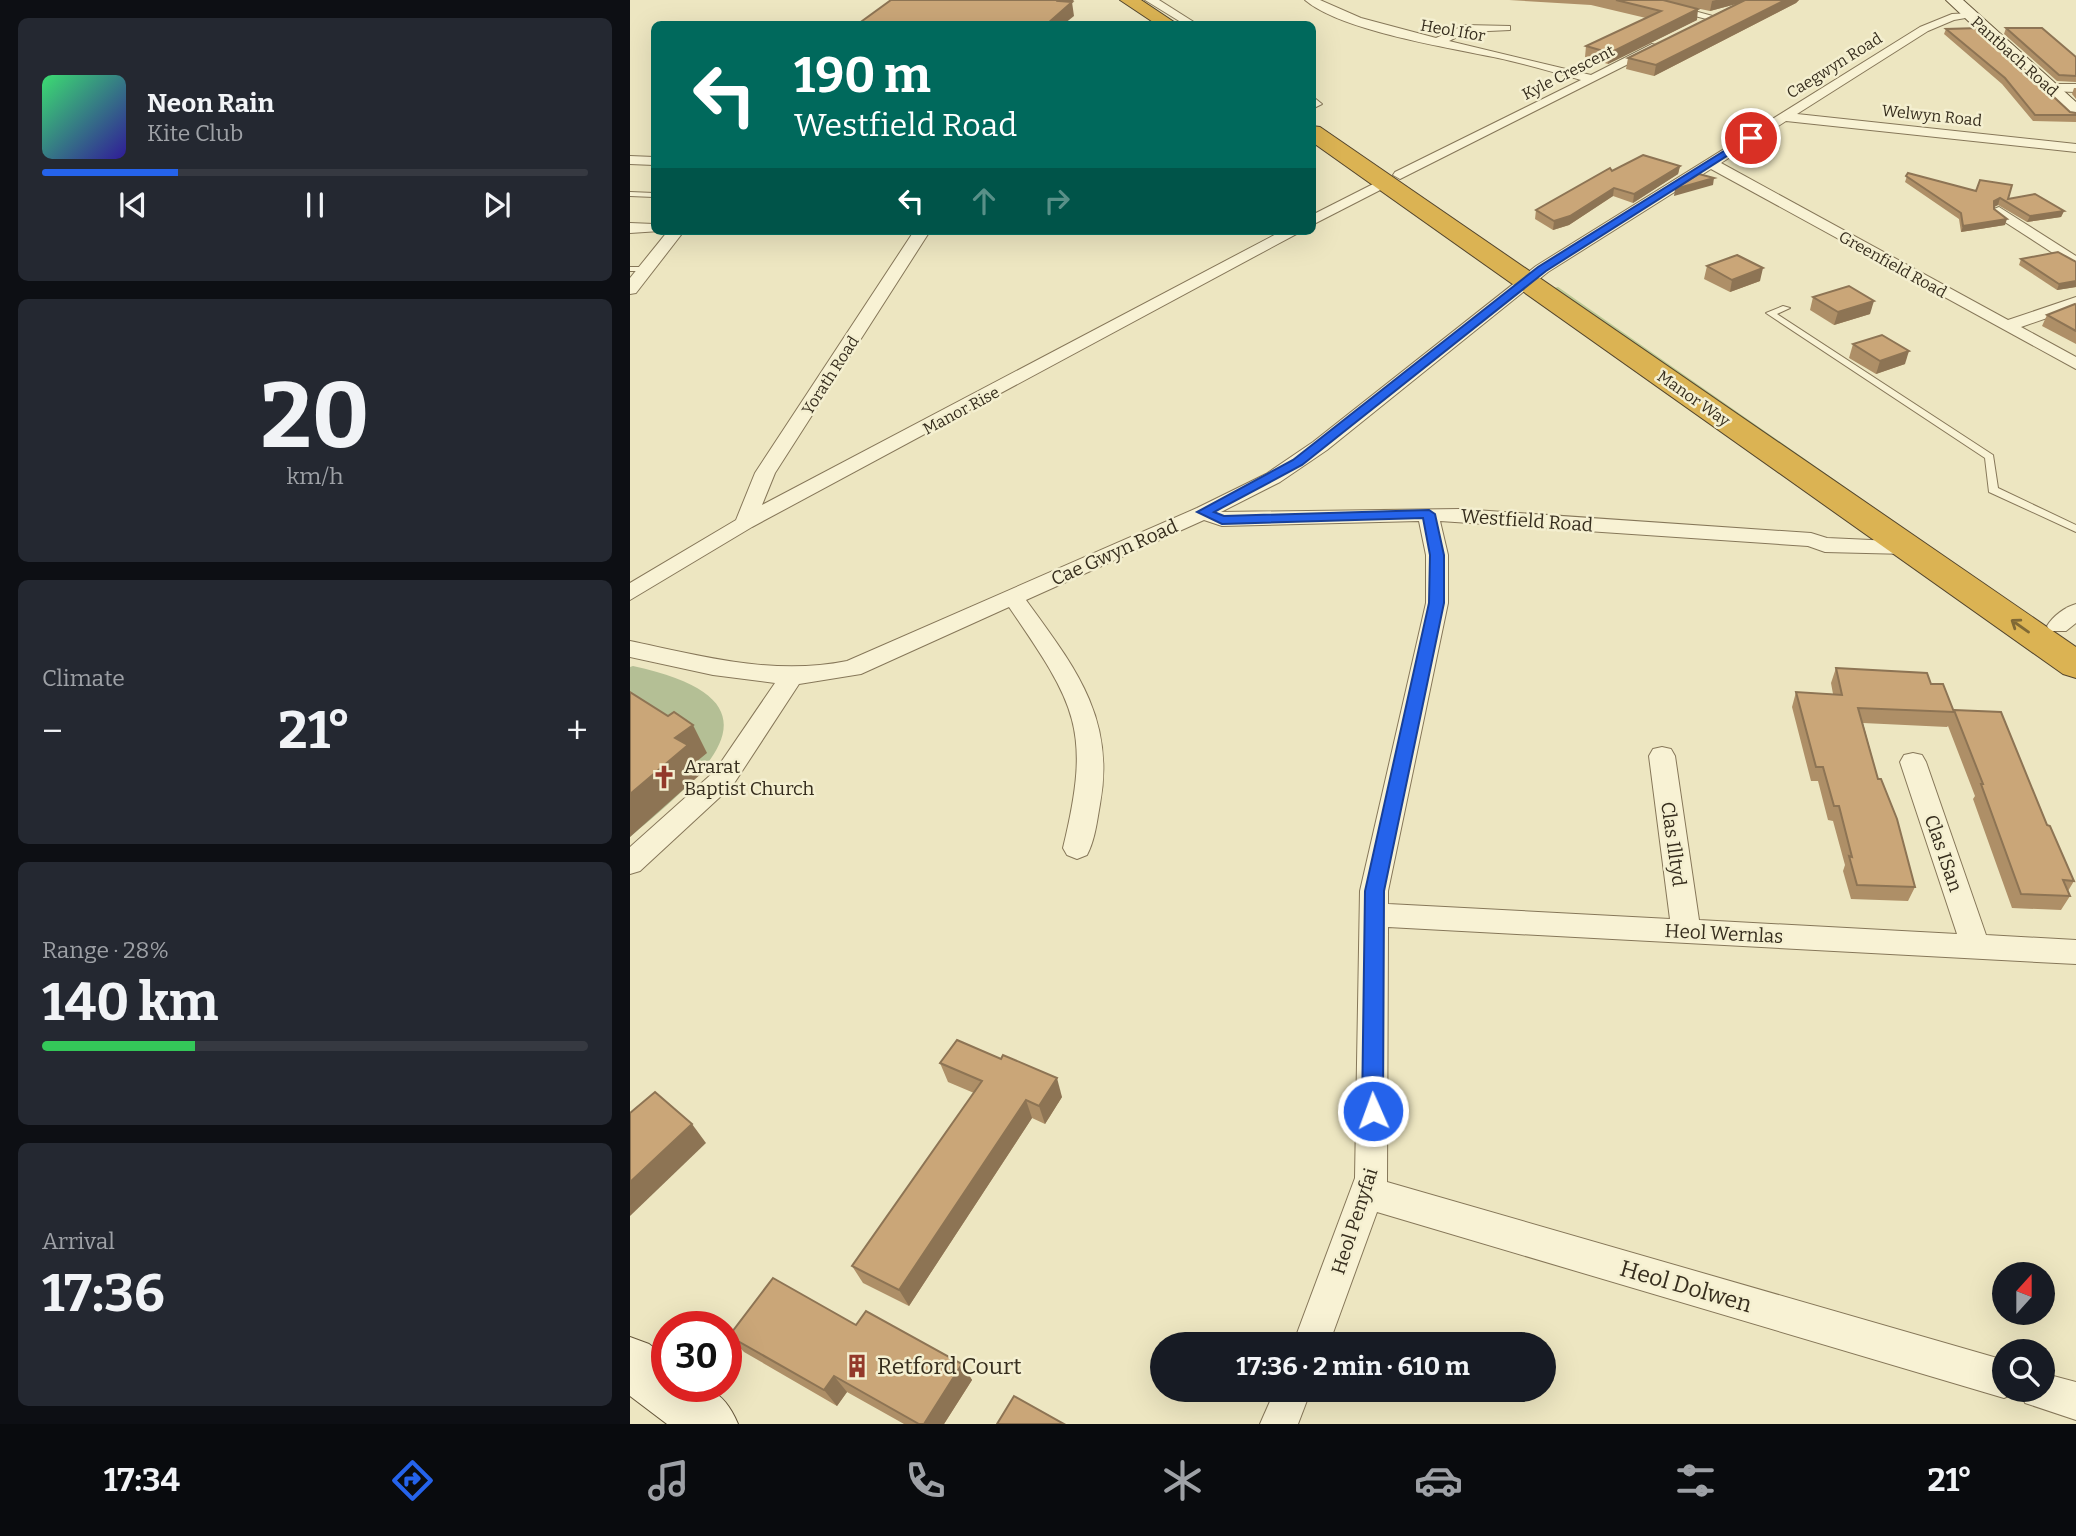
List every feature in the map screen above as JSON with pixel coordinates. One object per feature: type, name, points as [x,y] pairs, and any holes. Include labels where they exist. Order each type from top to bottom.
[{"type":"highway","points":[[1110,0],[1143,21]]},
{"type":"highway","points":[[1129,0],[1163,21]]},
{"type":"highway","name":"Manor Way","points":[[1316,120],[1393,179],[1534,276],[2070,626]]},
{"type":"highway","name":"Manor Way","points":[[1316,134],[1393,179]]},
{"type":"highway","name":"Manor Way","points":[[1534,276],[1859,513],[2076,665]]},
{"type":"street","points":[[1151,0],[1186,21]]},
{"type":"street","name":"Heol Ifor","points":[[1311,0],[1376,29],[1434,44],[1512,58],[1593,79]]},
{"type":"street","points":[[1640,0],[1719,16],[1693,29]]},
{"type":"street","name":"Pantbach Road","points":[[1954,0],[2076,112]]},
{"type":"street","name":"Caegwyn Road","points":[[1534,276],[1934,23],[1952,17],[1971,16]]},
{"type":"street","points":[[1434,44],[1465,29],[1506,27]]},
{"type":"street","name":"Kyle Crescent","points":[[1393,179],[1672,39]]},
{"type":"street","points":[[2051,88],[2076,88]]},
{"type":"street","name":"Welwyn Road","points":[[1784,117],[2076,148]]},
{"type":"street","points":[[630,160],[651,161]]},
{"type":"street","name":"Greenfield Road","points":[[1710,163],[2076,364]]},
{"type":"street","points":[[1316,219],[1393,179]]},
{"type":"street","points":[[1999,212],[2076,262]]},
{"type":"street","points":[[630,228],[651,229]]},
{"type":"street","points":[[630,289],[638,269],[672,235]]},
{"type":"street","name":"Yorath Road","points":[[745,523],[765,473],[919,235]]},
{"type":"street","name":"Manor Rise","points":[[630,593],[745,523],[1286,235]]},
{"type":"street","name":"Cae Gwyn Road","points":[[630,649],[791,678],[829,675],[853,668],[1204,512],[1297,463],[1534,276]]},
{"type":"street","points":[[2006,326],[2076,302]]},
{"type":"street","name":"Westfield Road","points":[[1204,512],[1222,520],[1429,514],[1811,540],[1844,535],[1856,526],[1859,513]]},
{"type":"street","name":"Heol Penyfai","points":[[1316,1332],[1368,1193],[1375,1154],[1373,915],[1378,869],[1437,603],[1437,555],[1429,514]]},
{"type":"street","name":"Westfield Road","points":[[1811,540],[1825,545],[1907,547]]},
{"type":"street","points":[[1013,597],[1068,681],[1090,726],[1093,768],[1077,848]]},
{"type":"street","points":[[630,863],[724,778],[791,678]]},
{"type":"street","name":"Clas Illtyd","points":[[1662,756],[1686,932]]},
{"type":"street","name":"Clas ISan","points":[[1913,762],[1975,944]]},
{"type":"street","name":"Heol Wernlas","points":[[1373,915],[1975,944],[2076,952]]},
{"type":"street","name":"Heol Dolwen","points":[[1368,1193],[1992,1375]]},
{"type":"street","points":[[630,1363],[711,1424]]},
{"type":"street","points":[[2055,1395],[2076,1401]]},
{"type":"street","points":[[1279,1424],[1288,1402]]},
{"type":"lane","points":[[630,194],[651,195]]},
{"type":"lane","points":[[1786,308],[1770,313],[1990,457],[1993,490],[2076,529]]},
{"type":"green space","points":[[1558,287],[1974,577],[1969,579],[1554,288]]},
{"type":"green space","points":[[630,667],[682,681],[711,698],[723,718],[721,740],[707,764],[686,788],[630,837]]},
{"type":"building","points":[[891,0],[1072,2],[1050,21],[862,21]]},
{"type":"building","points":[[1616,0],[1663,0],[1698,9],[1610,53],[1586,46],[1661,11]]},
{"type":"building","points":[[1745,0],[1785,0],[1656,65],[1628,58]]},
{"type":"building","points":[[1980,28],[2076,115],[2035,115],[2005,78],[1946,29]]},
{"type":"building","points":[[2006,28],[2042,28],[2076,57],[2076,76],[2059,75]]},
{"type":"building","points":[[1643,155],[1680,166],[1634,194],[1614,188],[1570,216],[1554,221],[1536,210],[1610,168],[1612,171]]},
{"type":"building","points":[[1908,173],[1976,191],[1980,180],[2012,185],[2008,199],[2035,194],[2064,211],[2030,216],[2000,198],[1994,201],[1994,209],[2007,219],[1963,226],[1961,213],[1906,176]]},
{"type":"building","points":[[1699,174],[1714,178],[1675,189]]},
{"type":"building","points":[[2058,252],[2076,262],[2076,281],[2059,284],[2021,259]]},
{"type":"building","points":[[1737,255],[1763,268],[1732,280],[1707,266]]},
{"type":"building","points":[[1849,286],[1874,301],[1838,312],[1813,297]]},
{"type":"building","points":[[2075,304],[2076,331],[2047,315]]},
{"type":"building","points":[[1882,335],[1909,351],[1880,361],[1853,344]]},
{"type":"building","points":[[1836,668],[1927,673],[1931,684],[1943,684],[1954,712],[1858,708],[1878,779],[1881,779],[1897,819],[1915,887],[1857,885],[1839,806],[1834,806],[1823,767],[1816,767],[1796,692],[1842,695]]},
{"type":"building","points":[[630,692],[668,716],[674,712],[693,725],[675,738],[688,745],[630,794]]},
{"type":"building","points":[[1954,710],[2001,712],[2047,825],[2050,826],[2074,881],[2063,880],[2070,896],[2021,894]]},
{"type":"building","points":[[957,1040],[1001,1059],[1003,1055],[1057,1078],[1039,1106],[1026,1100],[899,1290],[852,1266],[982,1081],[940,1063]]},
{"type":"building","points":[[655,1092],[692,1124],[630,1182],[630,1113]]},
{"type":"building","name":"Retford Court","points":[[773,1278],[856,1325],[866,1311],[962,1364],[924,1424],[919,1424],[834,1376],[824,1390],[742,1343],[742,1319]]},
{"type":"building","points":[[1014,1396],[1064,1424],[997,1424]]},
{"type":"place","name":"Ararat Baptist Church","points":[[664,777]]},
{"type":"place","name":"Retford Court","points":[[857,1366]]},
{"type":"route","points":[[1373,1111],[1374,891],[1437,603],[1437,555],[1429,514],[1222,520],[1214,519],[1204,512],[1297,463],[1542,269],[1751,138]]}]
